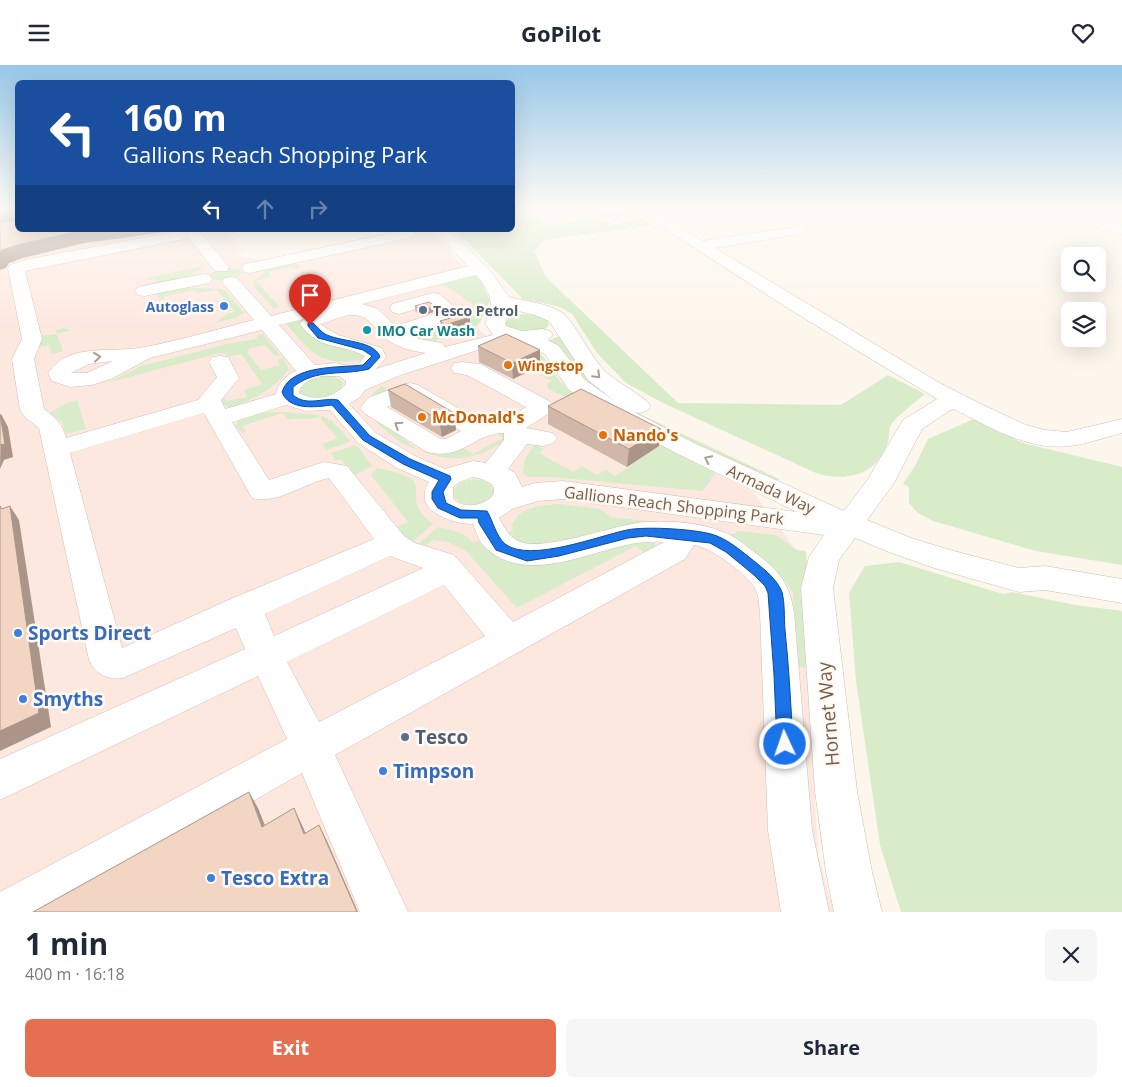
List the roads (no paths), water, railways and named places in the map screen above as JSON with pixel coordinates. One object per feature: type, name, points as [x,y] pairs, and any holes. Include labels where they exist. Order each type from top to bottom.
[{"type":"street","points":[[116,248],[24,265],[16,269],[32,339],[32,343],[22,359],[32,410],[35,415],[48,422],[57,449],[107,660],[113,664],[123,663],[245,607],[393,543]]},
{"type":"street","points":[[205,248],[268,323],[285,356],[310,373]]},
{"type":"street","points":[[144,291],[203,279],[216,283],[226,274],[248,275],[251,273],[250,268],[345,248]]},
{"type":"street","name":"Armada Way","points":[[457,248],[494,287],[499,313],[496,327],[504,334],[525,337],[552,350],[572,378],[585,392],[622,417],[774,491],[851,521]]},
{"type":"street","points":[[703,248],[954,401],[1022,432],[1043,438],[1075,439],[1122,425]]},
{"type":"street","points":[[159,350],[478,269]]},
{"type":"street","points":[[359,368],[398,337],[454,314],[433,298],[373,315]]},
{"type":"street","points":[[359,368],[435,347],[482,332],[499,313],[533,309],[550,313],[559,321],[555,330],[548,334],[497,339],[479,343],[388,371],[359,368],[321,370],[293,381],[287,392],[294,401],[312,405],[334,402],[350,394],[359,368],[355,344],[327,339],[314,330],[310,325],[313,320],[320,317],[348,309],[359,309],[373,315],[398,337],[419,347],[435,347]]},
{"type":"street","name":"Armada Way","points":[[559,321],[587,365],[608,386],[625,398],[851,521],[900,545],[1019,581],[1045,578],[1122,591]]},
{"type":"street","points":[[220,362],[228,378],[209,399],[214,411],[262,492],[324,470],[338,472],[393,543],[404,551],[434,559],[450,569],[509,641]]},
{"type":"street","points":[[462,368],[472,369],[543,407],[515,431],[514,446],[493,471]]},
{"type":"street","points":[[478,431],[410,390],[376,403],[372,407],[430,445],[441,448],[451,446],[478,431],[495,426],[544,438]]},
{"type":"street","points":[[57,449],[214,411],[289,397]]},
{"type":"street","name":"Hornet Way","points":[[858,912],[847,869],[835,787],[817,587],[820,568],[824,557],[880,483],[912,425],[926,414],[954,401]]},
{"type":"street","points":[[334,402],[366,438],[406,462],[446,479],[463,471],[484,469],[493,471],[508,481],[509,495],[494,508],[485,523],[501,547],[527,556],[559,552],[628,534],[646,532],[676,534],[712,539],[730,549],[770,583],[775,593],[782,675],[790,830],[805,912]]},
{"type":"street","name":"Gallions Reach Shopping Park","points":[[446,479],[437,492],[438,499],[442,505],[460,514],[494,508],[535,492],[563,490],[786,519],[851,521]]},
{"type":"street","points":[[12,912],[311,747],[674,551],[680,543],[676,534]]},
{"type":"street","points":[[0,780],[450,569]]},
{"type":"street","points":[[245,607],[311,747],[384,912]]},
{"type":"place","name":"Autoglass","points":[[224,306]]},
{"type":"place","name":"Tesco Petrol","points":[[423,310]]},
{"type":"place","name":"IMO Car Wash","points":[[367,330]]},
{"type":"place","name":"Wingstop","points":[[508,365]]},
{"type":"place","name":"McDonald's","points":[[422,417]]},
{"type":"place","name":"Nando's","points":[[603,435]]},
{"type":"place","name":"Sports Direct","points":[[18,633]]},
{"type":"place","name":"Smyths","points":[[23,699]]},
{"type":"place","name":"Tesco","points":[[405,737]]},
{"type":"place","name":"Timpson","points":[[383,771]]},
{"type":"place","name":"Tesco Extra","points":[[211,878]]}]
